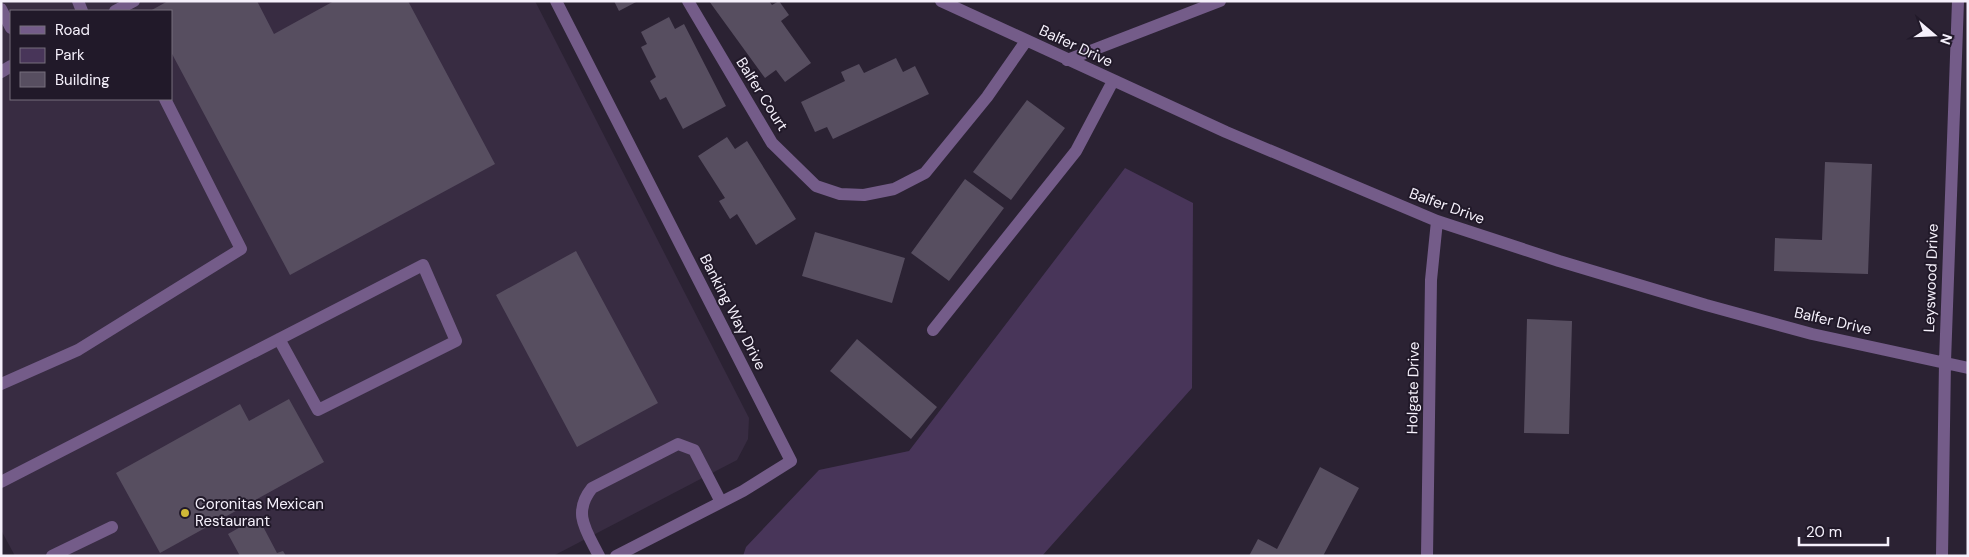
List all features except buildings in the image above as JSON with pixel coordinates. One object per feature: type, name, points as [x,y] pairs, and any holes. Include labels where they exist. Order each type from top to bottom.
[{"type":"street","points":[[120,10],[134,1]]},
{"type":"street","name":"Banking Way Drive","points":[[556,1],[791,461],[721,502],[616,556]]},
{"type":"street","name":"Balfer Court","points":[[688,1],[772,143],[816,186],[840,194],[864,195],[894,188],[925,173],[987,97],[1026,41]]},
{"type":"street","name":"Balfer Drive","points":[[940,1],[1304,166],[1437,221],[1559,261],[1716,308],[1812,334],[1968,368]]},
{"type":"street","points":[[1067,60],[1220,1]]},
{"type":"street","name":"Leyswood Drive","points":[[1942,556],[1945,362],[1958,1]]},
{"type":"street","points":[[1,9],[10,26]]},
{"type":"street","points":[[933,330],[1076,151],[1113,81]]},
{"type":"street","points":[[1,384],[78,350],[241,249],[166,100]]},
{"type":"street","name":"Holgate Drive","points":[[1427,556],[1431,280],[1437,221]]},
{"type":"street","points":[[1,482],[279,339],[423,265],[456,341],[318,410],[279,339]]},
{"type":"street","points":[[598,556],[581,520],[584,499],[592,488],[678,444],[694,450],[721,502]]},
{"type":"street","points":[[52,556],[112,527]]},
{"type":"shaded area","points":[[1,1],[535,1],[749,418],[748,439],[737,460],[553,556],[15,556],[1,530]]},
{"type":"green space","points":[[1125,168],[1193,203],[1192,388],[1042,556],[743,556],[746,547],[819,470],[909,451]]},
{"type":"place","name":"Coronitas Mexican Restaurant","points":[[185,513]]}]
